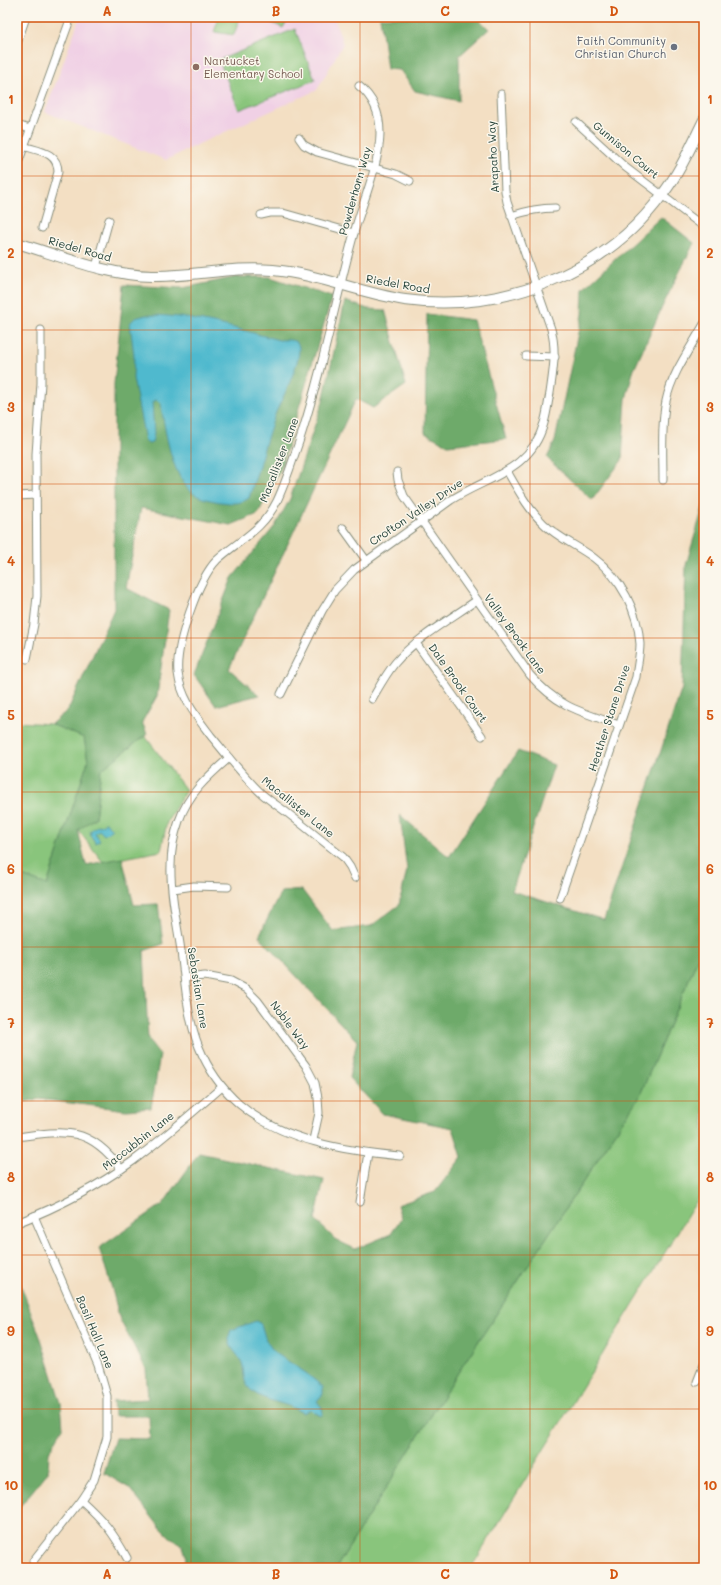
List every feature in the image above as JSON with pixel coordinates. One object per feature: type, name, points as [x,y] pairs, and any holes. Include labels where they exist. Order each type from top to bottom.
[{"type":"street","points":[[17,43],[26,17]]},
{"type":"street","points":[[17,166],[71,17]]},
{"type":"street","name":"Powderhorn Way","points":[[341,284],[379,146],[380,133],[378,115],[372,99],[359,86]]},
{"type":"street","name":"Arapaho Way","points":[[501,94],[505,191],[511,216],[536,287]]},
{"type":"street","name":"Riedel Road","points":[[17,243],[96,267],[134,275],[173,276],[233,270],[271,270],[297,273],[379,295],[404,300],[444,302],[493,298],[536,287],[557,279],[594,258],[633,227],[662,195],[685,158],[704,120]]},
{"type":"street","name":"Gunnison Court","points":[[576,122],[625,167],[704,227]]},
{"type":"street","points":[[17,125],[30,129]]},
{"type":"street","points":[[299,138],[304,144],[317,152],[396,174],[410,181]]},
{"type":"street","points":[[24,146],[50,156],[57,162],[58,166],[58,172],[42,228]]},
{"type":"street","points":[[511,216],[529,210],[554,208]]},
{"type":"street","points":[[261,215],[283,213],[354,233]]},
{"type":"street","points":[[96,267],[109,220]]},
{"type":"street","name":"Macallister Lane","points":[[341,284],[322,364],[307,418],[277,501],[264,521],[256,530],[225,554],[210,568],[196,597],[179,649],[178,673],[185,698],[191,710],[229,758],[262,793],[343,857],[350,866],[355,878]]},
{"type":"street","name":"Crofton Valley Drive","points":[[280,694],[329,599],[343,580],[366,560],[462,493],[507,472],[526,456],[534,446],[540,435],[544,422],[555,357],[554,339],[536,287]]},
{"type":"street","points":[[663,480],[664,415],[666,402],[675,375],[704,324]]},
{"type":"street","points":[[27,659],[34,624],[37,596],[36,454],[41,383],[41,330]]},
{"type":"street","points":[[526,356],[555,357]]},
{"type":"street","name":"Valley Brook Lane","points":[[397,472],[400,489],[420,521],[530,675],[548,694],[572,709],[619,725]]},
{"type":"street","name":"Heather Stone Drive","points":[[507,472],[528,505],[540,520],[556,534],[603,566],[618,582],[630,604],[638,630],[640,646],[636,677],[560,898]]},
{"type":"street","points":[[17,496],[36,495]]},
{"type":"street","points":[[343,528],[366,560]]},
{"type":"street","points":[[372,699],[393,666],[416,643],[477,600]]},
{"type":"street","name":"Dale Brook Court","points":[[416,643],[482,736]]},
{"type":"street","name":"Sebastian Lane","points":[[229,758],[203,782],[192,795],[182,814],[174,836],[172,852],[171,877],[190,1017],[195,1035],[206,1060],[222,1087],[239,1104],[264,1121],[291,1134],[335,1147],[368,1153],[400,1156]]},
{"type":"street","points":[[173,889],[194,886],[228,887]]},
{"type":"street","name":"Noble Way","points":[[185,978],[205,976],[232,981],[246,989],[258,1001],[306,1066],[315,1083],[319,1113],[313,1140]]},
{"type":"street","name":"Maccubbin Lane","points":[[17,1223],[76,1197],[121,1169],[144,1152],[222,1087]]},
{"type":"street","points":[[17,1137],[52,1132],[75,1134],[87,1138],[103,1148],[121,1169]]},
{"type":"street","points":[[360,1202],[368,1153]]},
{"type":"street","name":"Basil Hall Lane","points":[[33,1561],[81,1500],[94,1480],[107,1437],[107,1396],[98,1365],[34,1216]]},
{"type":"street","points":[[697,1382],[704,1364]]},
{"type":"street","points":[[81,1500],[102,1520],[116,1537],[127,1558]]},
{"type":"shaded area","name":"Nantucket Elementary School","points":[[80,17],[334,17],[343,44],[317,90],[166,160],[45,112]]},
{"type":"green space","points":[[219,17],[240,18],[234,35],[214,32]]},
{"type":"green space","points":[[259,17],[289,17],[283,28]]},
{"type":"green space","points":[[380,17],[476,17],[489,29],[459,56],[459,101],[415,91],[400,70],[387,69]]},
{"type":"green space","points":[[295,29],[315,80],[239,110],[219,60]]},
{"type":"green space","points":[[661,217],[694,243],[663,305],[633,372],[626,399],[622,460],[592,500],[547,458],[555,441],[582,314],[583,289]]},
{"type":"green space","points":[[237,277],[270,277],[332,297],[281,468],[258,514],[231,525],[141,508],[126,588],[169,610],[157,696],[142,722],[147,734],[101,770],[95,818],[78,830],[86,865],[122,858],[134,905],[158,904],[163,944],[144,951],[148,1039],[160,1055],[151,1108],[126,1110],[39,1099],[17,1103],[17,874],[47,885],[88,761],[84,738],[51,724],[68,710],[114,609],[114,384],[124,285],[183,288]]},
{"type":"green space","points":[[345,301],[368,309],[385,310],[406,385],[373,408],[356,399],[229,669],[259,695],[216,706],[194,675],[232,578],[275,526],[290,499],[323,401]]},
{"type":"green space","points":[[427,314],[473,320],[506,439],[448,445],[425,433]]},
{"type":"green space","points":[[704,504],[704,940],[700,953],[640,1095],[459,1371],[336,1568],[184,1568],[186,1556],[183,1546],[171,1538],[159,1526],[129,1488],[104,1473],[115,1438],[150,1439],[149,1416],[114,1416],[113,1401],[148,1399],[146,1369],[120,1320],[99,1248],[163,1204],[199,1153],[324,1180],[315,1220],[336,1240],[355,1249],[391,1234],[401,1218],[397,1205],[435,1192],[462,1157],[453,1128],[383,1114],[349,1078],[357,1041],[259,936],[281,892],[302,890],[333,931],[371,926],[399,905],[407,870],[400,815],[449,857],[518,751],[554,765],[512,891],[604,920],[682,688],[686,565]]},
{"type":"green space","points":[[17,722],[51,724],[84,738],[88,761],[47,885],[17,874]]},
{"type":"green space","points":[[145,736],[186,790],[167,822],[161,851],[103,862],[78,830],[95,818],[101,769]]},
{"type":"green space","points":[[704,940],[704,1189],[471,1568],[336,1568],[459,1371],[640,1095],[700,953]]},
{"type":"green space","points":[[17,1275],[42,1342],[61,1403],[63,1428],[49,1452],[48,1472],[17,1510]]},
{"type":"water","points":[[146,315],[180,317],[197,320],[279,340],[292,340],[297,343],[299,355],[297,363],[276,412],[249,498],[246,500],[239,503],[232,503],[209,500],[197,496],[186,487],[180,477],[170,452],[161,403],[156,400],[152,402],[154,434],[152,443],[148,444],[145,440],[133,378],[134,356],[130,323],[135,318]]},
{"type":"water","points":[[106,822],[112,830],[104,835],[99,830],[95,833],[100,840],[96,843],[90,835],[90,831],[98,825],[100,826]]},
{"type":"water","points":[[256,1321],[261,1324],[266,1340],[274,1352],[306,1373],[323,1387],[323,1394],[317,1401],[322,1408],[323,1413],[321,1416],[311,1409],[303,1413],[289,1406],[264,1398],[248,1387],[244,1379],[242,1363],[230,1344],[229,1336],[231,1330]]},
{"type":"place","name":"Faith Community Christian Church","points":[[674,47]]},
{"type":"place","name":"Nantucket Elementary School","points":[[196,67]]}]
